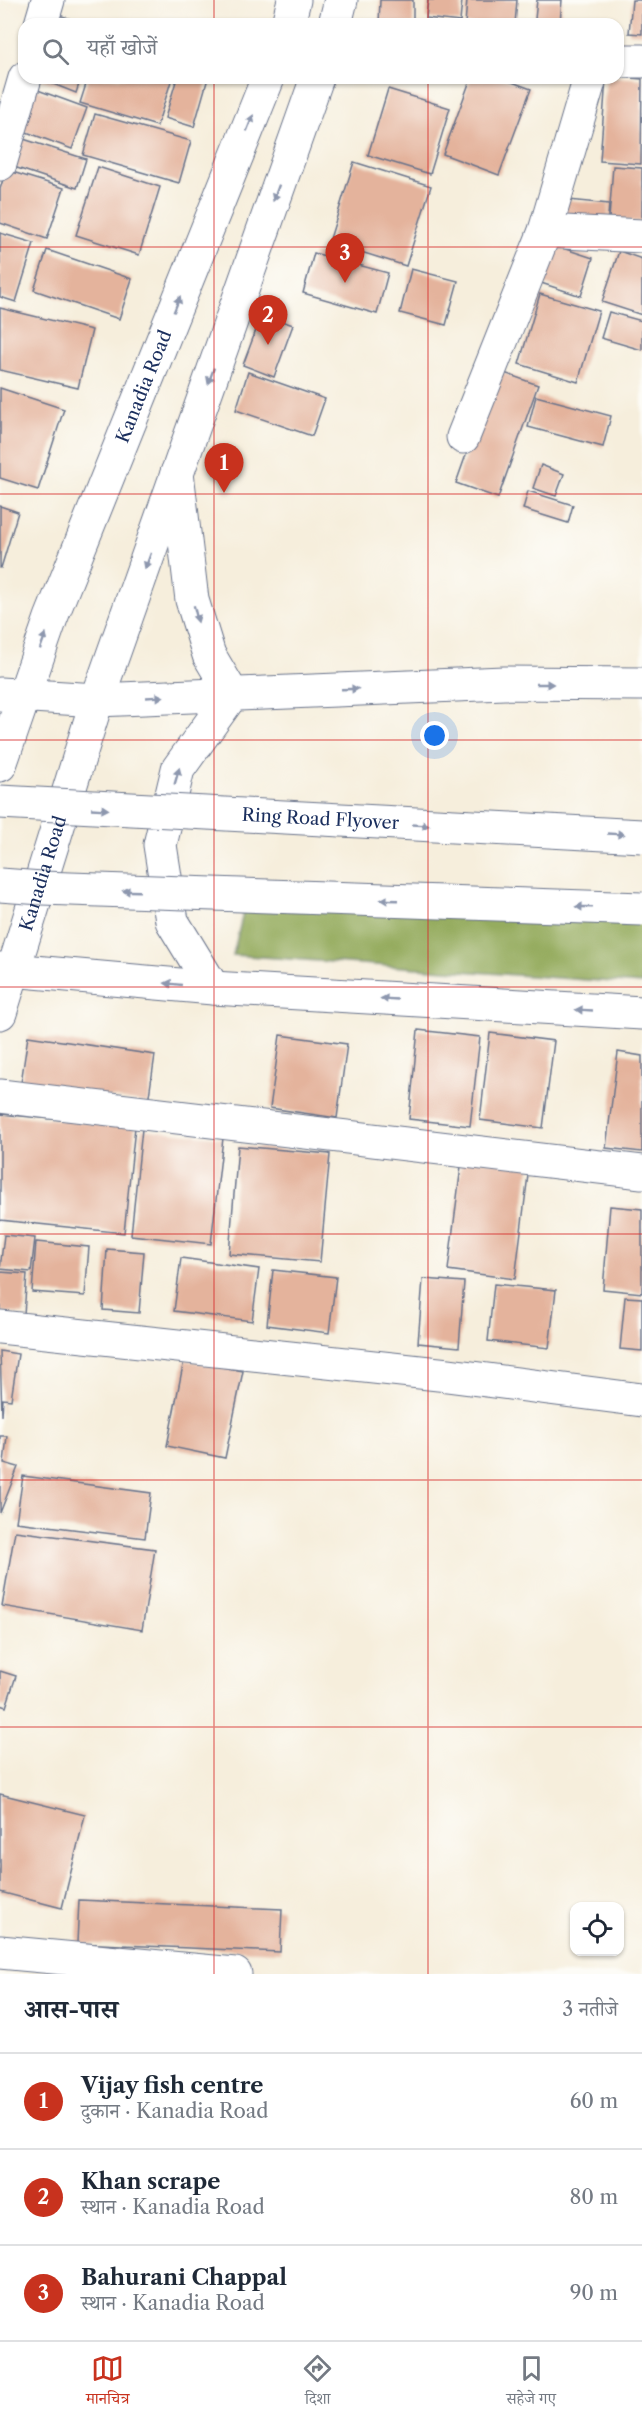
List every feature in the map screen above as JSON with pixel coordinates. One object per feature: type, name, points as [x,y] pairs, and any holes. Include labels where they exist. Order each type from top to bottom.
[{"type":"street","points":[[43,18],[48,0]]},
{"type":"street","points":[[290,18],[294,0]]},
{"type":"street","points":[[336,18],[341,0]]},
{"type":"street","points":[[624,61],[642,61]]},
{"type":"street","points":[[0,164],[23,84]]},
{"type":"street","name":"Kanadia Road","points":[[0,765],[12,695],[56,607],[266,84]]},
{"type":"street","name":"Kanadia Road","points":[[0,1013],[7,969],[97,700],[315,84]]},
{"type":"street","points":[[463,437],[545,231],[588,84]]},
{"type":"street","points":[[545,231],[642,236]]},
{"type":"street","points":[[177,473],[192,600],[209,655],[232,694]]},
{"type":"street","points":[[12,695],[97,700],[504,683],[642,684]]},
{"type":"street","points":[[213,988],[172,921],[160,845],[178,769],[232,694]]},
{"type":"street","name":"Ring Road Flyover","points":[[0,802],[642,836]]},
{"type":"street","points":[[0,885],[642,909]]},
{"type":"street","points":[[7,969],[213,988],[642,1014]]},
{"type":"street","points":[[0,1096],[642,1172]]},
{"type":"street","points":[[0,1326],[448,1375],[642,1400]]},
{"type":"street","points":[[0,1952],[235,1974]]},
{"type":"green space","points":[[642,908],[642,984],[233,955],[244,909]]},
{"type":"building","points":[[380,0],[413,0],[413,18],[379,18]]},
{"type":"building","points":[[428,0],[462,0],[460,18],[426,18]]},
{"type":"building","points":[[467,0],[517,0],[516,18],[466,18]]},
{"type":"building","points":[[537,0],[562,0],[560,18],[535,18]]},
{"type":"building","points":[[632,0],[642,0],[642,34],[629,33]]},
{"type":"building","points":[[53,13],[68,18],[51,18]]},
{"type":"building","points":[[624,78],[642,79],[641,164],[600,161],[606,84],[624,84]]},
{"type":"building","points":[[53,84],[79,84],[76,93]]},
{"type":"building","points":[[86,84],[170,84],[157,126],[80,103]]},
{"type":"building","points":[[175,84],[206,84],[194,127],[165,118]]},
{"type":"building","points":[[469,84],[517,84],[531,89],[499,175],[443,154]]},
{"type":"building","points":[[35,89],[87,108],[72,149],[21,130]]},
{"type":"building","points":[[388,89],[450,108],[430,174],[368,155]]},
{"type":"building","points":[[95,114],[191,141],[179,183],[83,155]]},
{"type":"building","points":[[14,136],[86,159],[77,188],[5,164]]},
{"type":"building","points":[[354,162],[431,186],[406,266],[329,242]]},
{"type":"building","points":[[613,166],[642,168],[642,222],[609,219]]},
{"type":"building","points":[[98,167],[160,187],[139,255],[76,235]]},
{"type":"building","points":[[6,170],[64,188],[47,239],[0,223],[0,189]]},
{"type":"building","points":[[558,199],[609,204],[607,227],[557,223]]},
{"type":"building","points":[[0,233],[34,243],[16,302],[0,297]]},
{"type":"building","points":[[550,244],[593,258],[581,296],[538,282]]},
{"type":"building","points":[[47,250],[132,279],[119,319],[34,290]]},
{"type":"building","points":[[619,251],[642,259],[642,315],[602,302]]},
{"type":"building","points":[[314,253],[388,273],[377,314],[303,293]]},
{"type":"building","points":[[411,269],[458,281],[446,325],[400,313]]},
{"type":"building","points":[[540,294],[599,311],[578,382],[519,364]]},
{"type":"building","points":[[0,308],[92,330],[78,388],[0,370]]},
{"type":"building","points":[[609,312],[642,321],[642,350],[601,338]]},
{"type":"building","points":[[262,314],[293,325],[274,377],[243,365]]},
{"type":"building","points":[[496,370],[538,385],[498,498],[456,483]]},
{"type":"building","points":[[248,372],[325,399],[312,436],[236,410]]},
{"type":"building","points":[[0,388],[64,409],[38,490],[0,478]]},
{"type":"building","points":[[536,396],[611,416],[603,447],[528,427]]},
{"type":"building","points":[[541,465],[564,474],[556,496],[533,488]]},
{"type":"building","points":[[528,491],[573,505],[568,523],[523,509]]},
{"type":"building","points":[[0,506],[18,512],[1,568],[0,568]]},
{"type":"building","points":[[418,1030],[480,1037],[470,1126],[409,1119]]},
{"type":"building","points":[[490,1033],[554,1041],[543,1128],[480,1120]]},
{"type":"building","points":[[280,1035],[347,1044],[337,1118],[270,1108]]},
{"type":"building","points":[[28,1036],[155,1055],[148,1103],[21,1083]]},
{"type":"building","points":[[618,1052],[642,1056],[642,1152],[606,1148]]},
{"type":"building","points":[[0,1114],[135,1127],[124,1233],[0,1220]]},
{"type":"building","points":[[142,1129],[223,1138],[211,1244],[131,1235]]},
{"type":"building","points":[[238,1146],[330,1154],[320,1262],[229,1254]]},
{"type":"building","points":[[462,1158],[529,1167],[515,1279],[448,1270]]},
{"type":"building","points":[[610,1206],[642,1209],[642,1293],[603,1289]]},
{"type":"building","points":[[4,1235],[35,1238],[31,1272],[0,1269]]},
{"type":"building","points":[[36,1242],[89,1247],[85,1296],[32,1292]]},
{"type":"building","points":[[107,1249],[144,1252],[139,1313],[103,1310]]},
{"type":"building","points":[[181,1258],[259,1269],[252,1321],[174,1311]]},
{"type":"building","points":[[273,1270],[336,1277],[329,1333],[267,1325]]},
{"type":"building","points":[[0,1272],[27,1274],[24,1314],[0,1312]]},
{"type":"building","points":[[423,1279],[464,1282],[459,1347],[418,1343]]},
{"type":"building","points":[[494,1284],[556,1290],[549,1348],[488,1341]]},
{"type":"building","points":[[625,1297],[642,1298],[642,1351],[620,1349]]},
{"type":"building","points":[[0,1351],[18,1354],[11,1400],[3,1399],[2,1416]]},
{"type":"building","points":[[184,1360],[243,1371],[225,1458],[167,1446]]},
{"type":"building","points":[[0,1436],[7,1436],[4,1463],[18,1467],[0,1513]]},
{"type":"building","points":[[23,1476],[151,1493],[145,1538],[16,1522]]},
{"type":"building","points":[[15,1531],[155,1549],[142,1630],[2,1606]]},
{"type":"building","points":[[0,1671],[16,1676],[6,1707],[0,1705]]},
{"type":"building","points":[[0,1794],[85,1815],[62,1908],[0,1892]]},
{"type":"building","points":[[79,1900],[282,1909],[280,1952],[77,1943]]},
{"type":"place","name":"Bahurani Chappal","points":[[345,283]]},
{"type":"place","name":"Khan scrape","points":[[268,345]]},
{"type":"place","name":"Vijay fish centre","points":[[224,493]]}]
